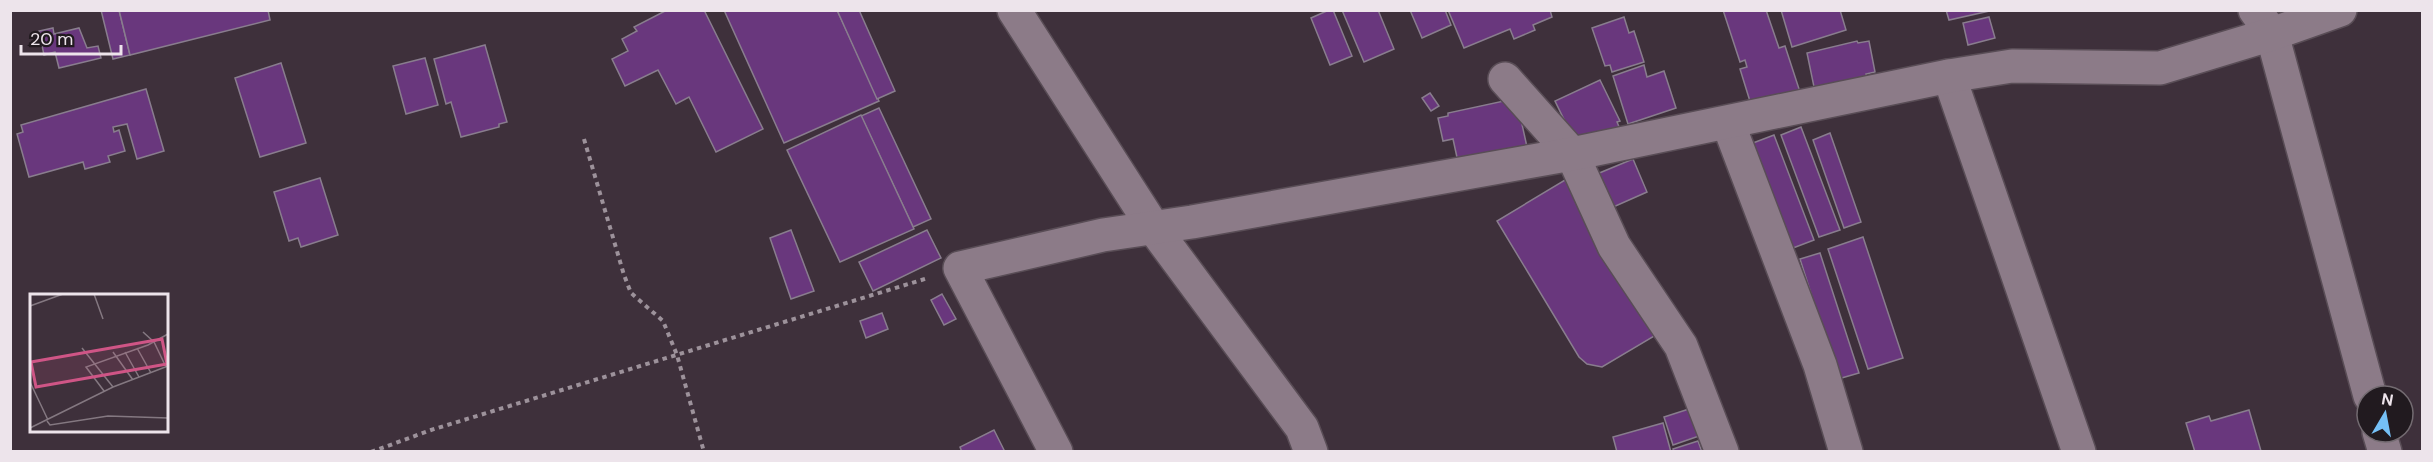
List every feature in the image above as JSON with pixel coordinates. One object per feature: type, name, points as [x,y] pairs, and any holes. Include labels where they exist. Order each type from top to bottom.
[{"type":"street","points":[[1014,10],[1153,227],[1302,428],[1311,452]]},
{"type":"street","points":[[1056,452],[960,268],[1070,241],[1572,154],[1949,76],[2012,66],[2160,68],[2263,22],[2340,10]]},
{"type":"street","points":[[2263,22],[2367,384]]},
{"type":"street","points":[[1949,76],[2079,452]]},
{"type":"street","points":[[1505,79],[1572,154],[1614,246],[1681,346],[1722,452]]},
{"type":"street","points":[[1728,123],[1820,365],[1846,452]]},
{"type":"path","points":[[584,139],[624,275],[631,293],[663,321],[676,356],[704,452]]},
{"type":"path","points":[[371,452],[431,430],[960,268]]},
{"type":"building","points":[[101,10],[119,10],[130,55],[113,59]]},
{"type":"building","points":[[119,10],[268,10],[270,20],[130,55]]},
{"type":"building","points":[[667,10],[704,10],[763,129],[716,152],[689,97],[676,104],[658,70],[625,86],[612,59],[628,51],[622,39],[637,31],[634,27]]},
{"type":"building","points":[[724,10],[837,10],[879,101],[784,143]]},
{"type":"building","points":[[837,10],[859,10],[895,91],[877,99]]},
{"type":"building","points":[[1333,10],[1352,56],[1330,65],[1311,18]]},
{"type":"building","points":[[1342,10],[1378,10],[1394,49],[1364,62]]},
{"type":"building","points":[[1410,10],[1445,10],[1451,25],[1422,38]]},
{"type":"building","points":[[1448,10],[1550,10],[1552,17],[1533,25],[1535,30],[1514,39],[1510,29],[1464,48]]},
{"type":"building","points":[[1723,10],[1766,10],[1779,48],[1785,46],[1801,95],[1753,111],[1740,69],[1747,67],[1745,60],[1740,62]]},
{"type":"building","points":[[1781,10],[1840,10],[1846,30],[1792,47]]},
{"type":"building","points":[[1946,10],[1994,10],[1949,20]]},
{"type":"building","points":[[1624,17],[1629,33],[1634,31],[1644,62],[1612,72],[1610,65],[1605,66],[1592,28]]},
{"type":"building","points":[[1989,17],[1995,38],[1968,45],[1963,23]]},
{"type":"building","points":[[53,28],[54,34],[79,28],[87,48],[98,46],[101,58],[59,68],[55,52],[44,55],[39,31]]},
{"type":"building","points":[[1857,41],[1858,43],[1869,41],[1875,72],[1866,74],[1867,77],[1814,87],[1807,53]]},
{"type":"building","points":[[485,45],[507,122],[499,124],[499,127],[461,137],[451,102],[446,104],[434,59]]},
{"type":"building","points":[[425,58],[438,105],[406,114],[393,66]]},
{"type":"building","points":[[281,63],[306,143],[260,157],[235,78]]},
{"type":"building","points":[[1644,65],[1647,77],[1664,71],[1676,108],[1628,124],[1613,76]]},
{"type":"building","points":[[1600,80],[1620,121],[1617,122],[1620,129],[1576,144],[1555,101]]},
{"type":"building","points":[[146,89],[164,151],[137,159],[127,124],[113,127],[114,132],[119,130],[125,151],[108,156],[110,162],[85,169],[83,162],[29,177],[17,134],[23,132],[21,125]]},
{"type":"building","points":[[1430,93],[1439,106],[1431,111],[1422,98]]},
{"type":"building","points":[[1513,99],[1518,106],[1527,147],[1458,162],[1453,139],[1443,141],[1438,118],[1448,116],[1448,113]]},
{"type":"building","points":[[879,108],[931,219],[913,227],[861,116]]},
{"type":"building","points":[[861,115],[914,229],[840,262],[787,150]]},
{"type":"building","points":[[1801,127],[1840,230],[1819,237],[1781,135]]},
{"type":"building","points":[[1830,133],[1861,222],[1844,228],[1813,140]]},
{"type":"building","points":[[1774,135],[1814,240],[1793,248],[1753,143]]},
{"type":"building","points":[[1633,159],[1647,192],[1611,208],[1597,174]]},
{"type":"building","points":[[320,178],[338,235],[301,247],[298,238],[289,241],[274,192]]},
{"type":"building","points":[[1565,180],[1649,316],[1656,335],[1602,367],[1587,364],[1579,357],[1497,221]]},
{"type":"building","points":[[791,230],[814,291],[791,299],[770,238]]},
{"type":"building","points":[[927,230],[941,258],[873,291],[859,262]]},
{"type":"building","points":[[1863,237],[1903,358],[1868,369],[1828,249]]},
{"type":"building","points":[[1820,253],[1859,373],[1838,379],[1800,259]]},
{"type":"building","points":[[942,294],[956,319],[944,325],[931,300]]},
{"type":"building","points":[[882,313],[888,329],[866,338],[860,321]]},
{"type":"building","points":[[1689,409],[1699,436],[1673,445],[1664,417]]},
{"type":"building","points":[[2249,410],[2261,451],[2195,452],[2186,423],[2209,416],[2211,421]]},
{"type":"building","points":[[1663,423],[1671,452],[1617,452],[1613,437]]},
{"type":"building","points":[[994,430],[1005,452],[962,452],[960,447]]},
{"type":"building","points":[[1698,441],[1702,452],[1674,452],[1673,449]]}]
